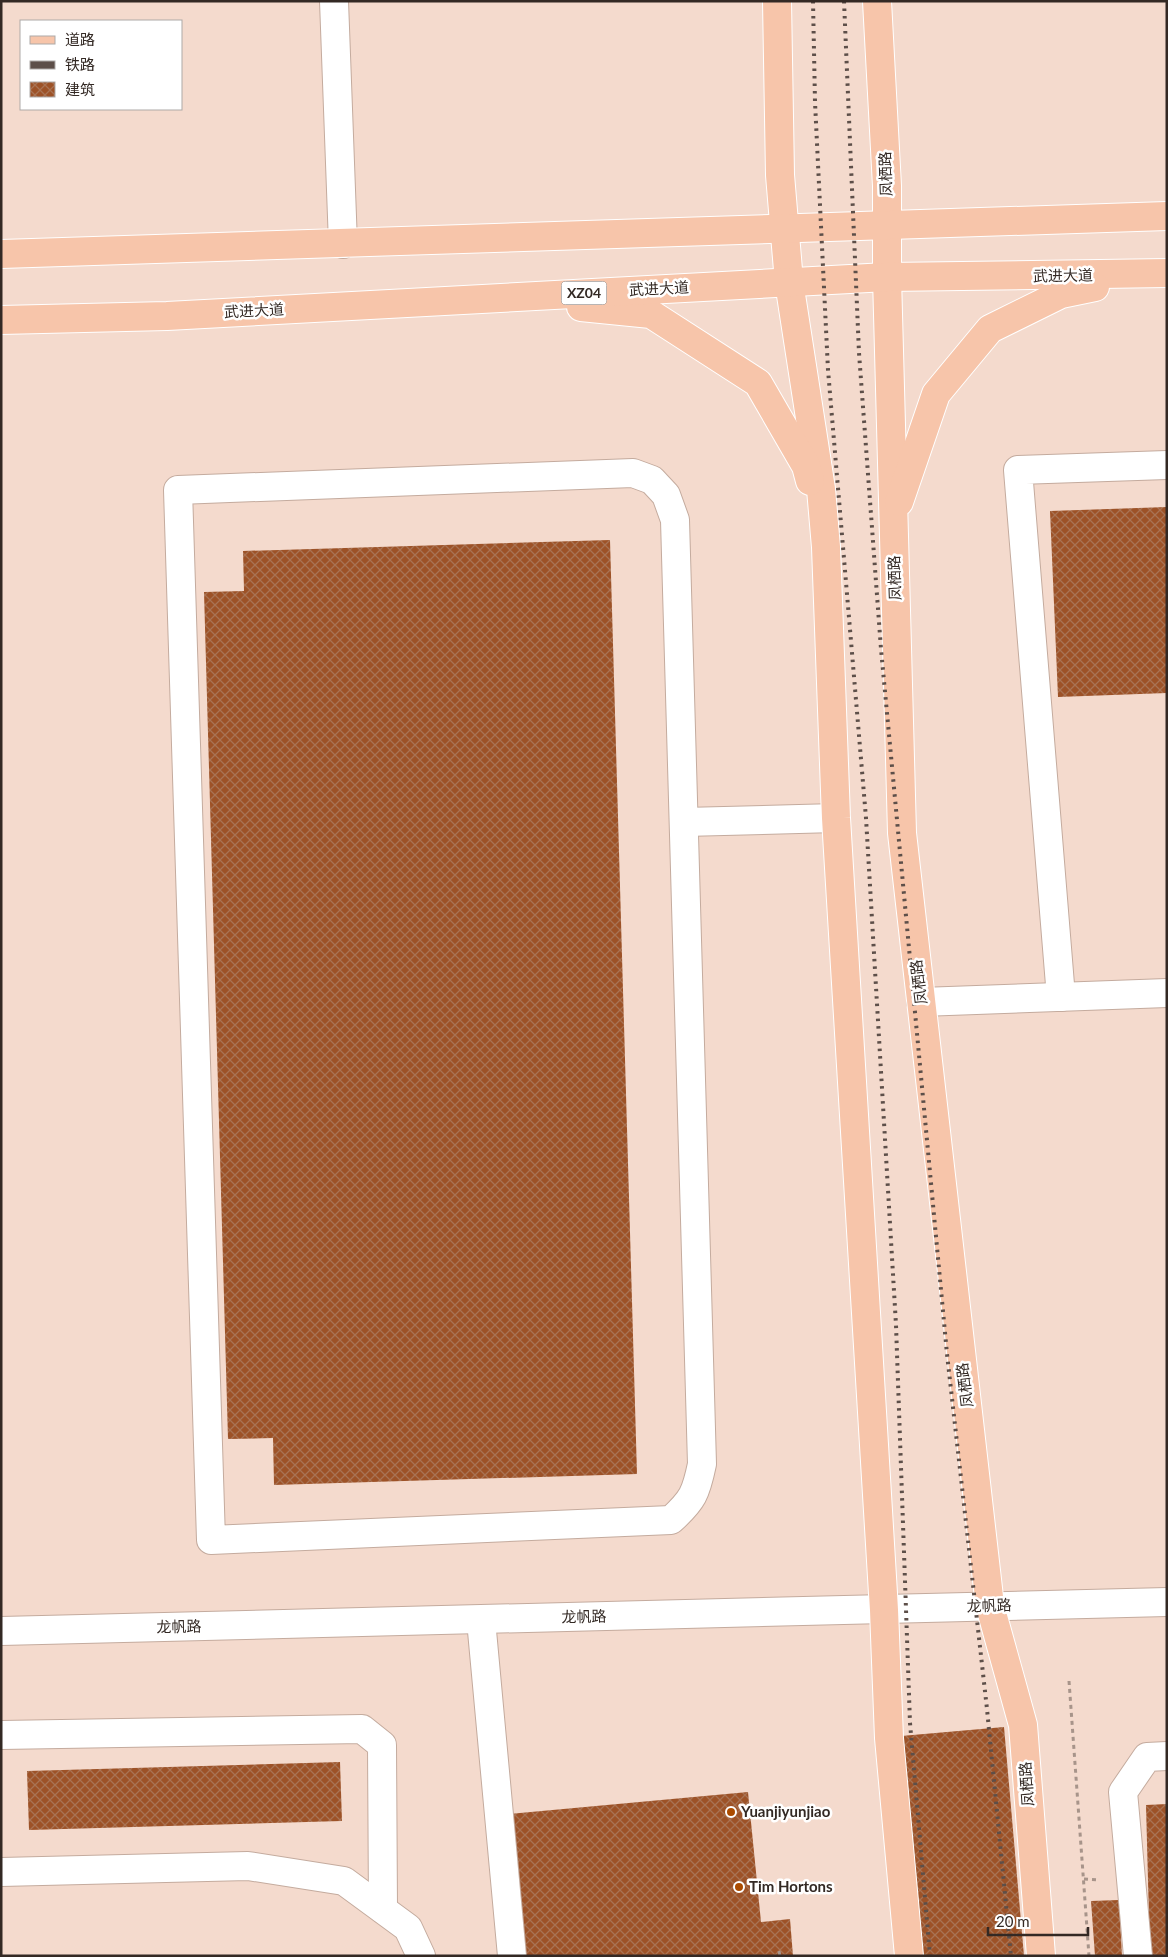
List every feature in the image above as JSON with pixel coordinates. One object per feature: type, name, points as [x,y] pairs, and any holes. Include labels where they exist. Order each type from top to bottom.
[{"type":"main road","points":[[776,1],[780,175],[789,282],[821,490],[826,547],[836,818],[884,1610],[889,1738],[909,1956]]},
{"type":"main road","name":"凤栖路","points":[[877,1],[887,186],[887,277],[902,833],[990,1606],[1023,1725],[1041,1956]]},
{"type":"main road","points":[[1,254],[1167,216]]},
{"type":"main road","points":[[893,520],[936,394],[990,329],[1061,294],[1162,274]]},
{"type":"main road","name":"武进大道","points":[[1,320],[167,316],[887,277],[1162,274]]},
{"type":"main road","points":[[492,298],[651,314],[758,382],[806,466],[826,547]]},
{"type":"street","points":[[334,1],[343,244]]},
{"type":"street","points":[[1061,997],[1018,470],[1167,465]]},
{"type":"street","points":[[633,474],[652,480],[666,495],[675,520],[684,822],[702,1464],[697,1488],[686,1507],[670,1520],[211,1540],[178,490],[633,474]]},
{"type":"street","points":[[684,822],[836,818]]},
{"type":"street","points":[[921,1002],[1167,993]]},
{"type":"street","name":"龙帆路","points":[[1,1631],[1167,1602]]},
{"type":"street","points":[[481,1620],[512,1956]]},
{"type":"street","points":[[1,1735],[362,1730],[382,1745],[383,1909]]},
{"type":"street","points":[[1138,1956],[1123,1792],[1147,1757],[1167,1756]]},
{"type":"street","points":[[1,1872],[248,1866],[344,1881],[408,1928],[421,1956]]},
{"type":"path","points":[[1069,1682],[1089,1956]]},
{"type":"path","points":[[780,1950],[780,1956]]},
{"type":"building","points":[[1167,507],[1167,693],[1058,697],[1050,511]]},
{"type":"building","points":[[610,540],[637,1474],[274,1485],[273,1438],[228,1439],[204,592],[244,591],[243,551]]},
{"type":"building","points":[[1004,1727],[1024,1956],[921,1956],[901,1736]]},
{"type":"building","points":[[340,1762],[342,1821],[29,1830],[27,1771]]},
{"type":"building","points":[[748,1792],[761,1922],[790,1919],[793,1956],[523,1956],[509,1814]]},
{"type":"building","points":[[1167,1804],[1167,1956],[1150,1956],[1146,1805]]},
{"type":"building","points":[[1119,1900],[1122,1956],[1095,1956],[1091,1901]]},
{"type":"railway","points":[[813,1],[815,102],[828,370],[866,818],[896,1325],[910,1723],[930,1956]]},
{"type":"railway","points":[[844,1],[859,353],[881,649],[947,1354],[987,1709],[1011,1956]]},
{"type":"place","name":"Yuanjiyunjiao","points":[[731,1812]]},
{"type":"place","name":"Tim Hortons","points":[[739,1887]]}]
